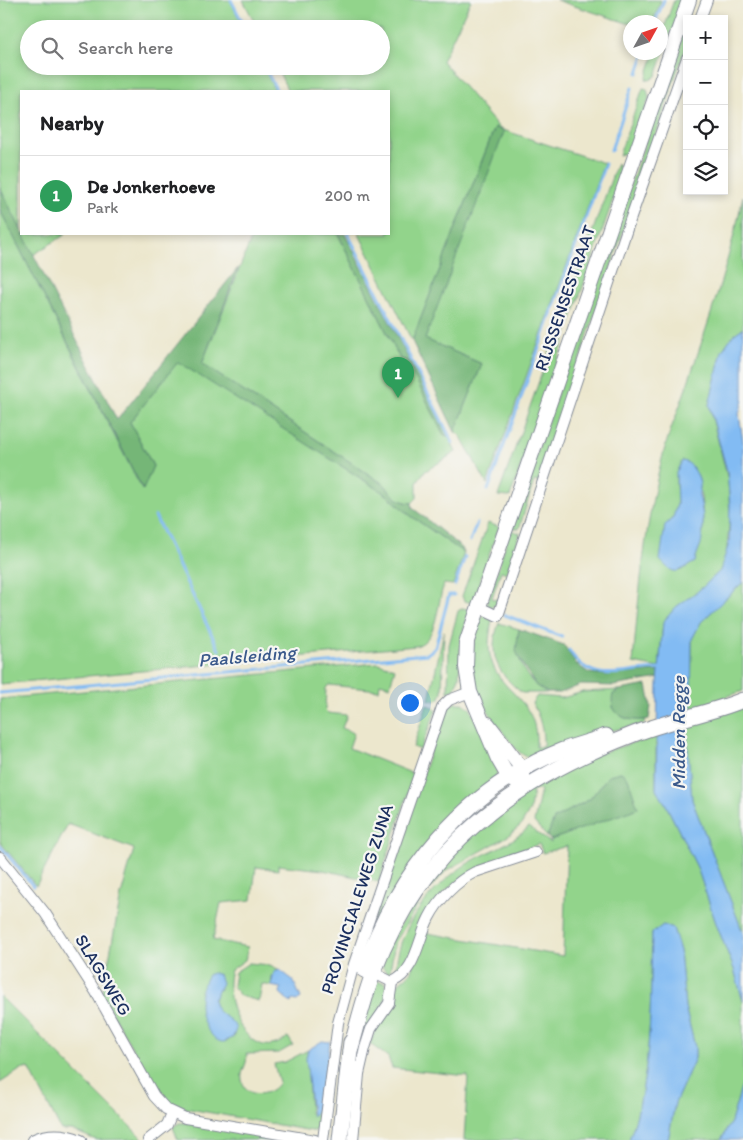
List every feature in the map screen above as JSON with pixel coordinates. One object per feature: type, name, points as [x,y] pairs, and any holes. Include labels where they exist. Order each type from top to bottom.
[{"type":"main road","name":"RIJSSENSESTRAAT","points":[[509,778],[470,692],[466,653],[477,608],[689,0]]},
{"type":"main road","points":[[524,786],[523,770],[562,750],[600,738],[641,731],[703,714],[743,700]]},
{"type":"main road","name":"RIJSSENSESTRAAT","points":[[478,712],[523,770]]},
{"type":"main road","points":[[524,786],[587,754],[641,731]]},
{"type":"main road","name":"PROVINCIALEWEG ZUNA","points":[[340,1140],[354,1011],[389,910],[420,860],[467,810],[509,778],[523,770]]},
{"type":"main road","points":[[509,778],[524,786]]},
{"type":"main road","name":"PROVINCIALEWEG ZUNA","points":[[369,971],[403,911],[433,867],[478,820],[524,786]]},
{"type":"street","points":[[701,15],[707,0]]},
{"type":"street","name":"RIJSSENSESTRAAT","points":[[477,608],[498,616],[597,319],[686,60]]},
{"type":"street","name":"PROVINCIALEWEG ZUNA","points":[[322,1140],[338,1023],[354,964],[442,706],[449,700],[470,692]]},
{"type":"street","points":[[353,1140],[359,1074],[371,1029],[389,1003],[392,982],[407,971],[429,917],[466,876],[536,852]]},
{"type":"street","name":"SLAGSWEG","points":[[0,856],[46,913],[96,992],[151,1091],[161,1105],[172,1113],[184,1118],[315,1140]]},
{"type":"street","points":[[369,971],[392,982]]},
{"type":"street","points":[[148,1140],[167,1125],[172,1113]]},
{"type":"street","points":[[32,1140],[51,1134],[67,1135],[81,1140]]},
{"type":"green space","points":[[0,0],[230,0],[240,20],[20,20],[20,75],[267,75],[275,90],[20,90],[20,228],[0,188]]},
{"type":"green space","points":[[243,0],[471,0],[442,61],[500,129],[604,163],[487,484],[460,435],[455,432],[482,364],[425,339],[498,131],[495,127],[412,341],[359,235],[390,235],[390,90],[288,90],[280,75],[390,75],[390,20],[253,20]]},
{"type":"green space","points":[[556,0],[661,0],[656,15],[623,15],[623,22]]},
{"type":"green space","points":[[674,0],[683,0],[668,42],[668,17]]},
{"type":"green space","points":[[683,34],[683,56],[671,88],[665,86]]},
{"type":"green space","points":[[653,60],[662,60],[656,76],[650,80],[646,79]]},
{"type":"green space","points":[[643,88],[647,89],[649,98],[630,152],[619,155]]},
{"type":"green space","points":[[664,88],[671,90],[538,482],[534,481],[519,529],[511,527]]},
{"type":"green space","points":[[495,127],[504,132],[425,339],[482,364],[455,432],[412,341]]},
{"type":"green space","points":[[617,163],[622,174],[510,497],[498,496]]},
{"type":"green space","points":[[0,188],[20,228],[20,235],[24,235],[117,420],[238,268],[202,364],[385,485],[396,498],[412,503],[413,508],[462,548],[464,553],[411,516],[387,495],[178,362],[130,422],[153,466],[143,490],[0,210]]},
{"type":"green space","points":[[743,196],[743,328],[733,335],[722,351],[709,405],[728,480],[730,516],[726,558],[720,571],[702,588],[676,607],[663,622],[659,668],[633,663],[647,530],[657,477],[669,435],[717,295]],"holes":[[[682,461],[689,464],[694,471],[701,494],[703,531],[695,562],[677,571],[664,564],[668,523],[676,511],[676,479],[678,470]]]},
{"type":"green space","points":[[0,210],[142,490],[153,466],[130,422],[178,361],[387,495],[411,516],[464,553],[453,585],[444,584],[433,629],[423,642],[416,646],[0,684]]},
{"type":"green space","points":[[23,235],[64,235],[33,255]]},
{"type":"green space","points":[[253,235],[338,235],[400,359],[406,360],[444,435],[448,436],[456,452],[424,472],[417,483],[417,498],[412,503],[403,501],[396,498],[385,485],[202,364]]},
{"type":"green space","points":[[338,235],[346,235],[448,436],[444,435],[406,360],[400,359]]},
{"type":"green space","points":[[488,523],[499,527],[472,603],[464,601],[462,596]]},
{"type":"green space","points":[[510,530],[520,533],[507,573],[501,571],[492,598],[498,600],[497,604],[491,607],[487,604]]},
{"type":"green space","points":[[743,582],[743,691],[691,709],[692,639],[701,622]]},
{"type":"green space","points":[[463,608],[470,610],[461,638],[459,677],[454,690],[448,692],[449,645],[458,611]]},
{"type":"green space","points":[[484,615],[492,620],[489,644],[491,659],[503,681],[526,707],[532,717],[536,747],[543,747],[542,730],[532,703],[537,696],[562,698],[583,692],[620,690],[616,691],[613,708],[624,718],[646,720],[643,724],[605,732],[532,758],[523,755],[490,714],[483,702],[474,677],[472,664],[473,650],[479,625]]},
{"type":"green space","points":[[499,623],[519,629],[518,648],[522,666],[532,682],[548,693],[522,693],[506,678],[494,653]]},
{"type":"green space","points":[[519,629],[564,645],[576,664],[589,673],[605,675],[659,671],[659,678],[614,686],[581,685],[560,693],[548,693],[536,686],[520,660],[516,651]]},
{"type":"green space","points":[[444,631],[442,692],[440,698],[435,701],[429,700]]},
{"type":"green space","points":[[378,663],[395,668],[390,686],[380,683],[379,690],[329,685],[326,688],[325,710],[328,713],[347,715],[342,728],[354,733],[349,748],[414,774],[379,882],[323,870],[278,865],[278,870],[256,867],[252,900],[221,903],[213,940],[248,947],[245,960],[231,970],[229,983],[234,1013],[241,1027],[250,1038],[261,1044],[274,1045],[288,1037],[293,1045],[279,1053],[246,1054],[247,1058],[242,1073],[244,1086],[248,1091],[259,1094],[271,1090],[279,1082],[274,1064],[285,1062],[308,1050],[310,1113],[315,1115],[322,1098],[320,1125],[315,1131],[173,1106],[142,1065],[102,996],[121,895],[134,849],[68,824],[36,886],[0,842],[0,699]],"holes":[[[213,973],[219,975],[220,989],[215,998],[215,1007],[220,1014],[229,1020],[235,1036],[226,1042],[200,991],[208,975]]]},
{"type":"green space","points":[[647,685],[651,706],[649,719],[629,719],[617,713],[612,702],[613,694],[620,690]]},
{"type":"green space","points":[[454,703],[463,703],[470,708],[498,766],[496,779],[469,802],[360,959],[441,720],[447,708]]},
{"type":"green space","points":[[427,705],[433,707],[436,711],[420,750],[413,747]]},
{"type":"green space","points":[[743,707],[743,933],[692,800],[686,726]]},
{"type":"green space","points":[[656,735],[656,789],[697,867],[734,969],[743,1001],[743,1082],[731,1122],[721,1140],[668,1140],[675,1103],[695,1058],[695,1047],[685,1007],[680,951],[673,928],[663,925],[652,934],[649,1038],[642,1090],[629,1140],[464,1140],[468,1076],[392,1068],[388,1057],[370,1044],[376,1028],[392,1007],[397,985],[410,973],[427,933],[563,956],[567,846],[543,853],[539,844],[487,864],[463,877],[441,896],[435,904],[406,964],[396,976],[401,942],[418,910],[442,883],[470,862],[508,842],[529,827],[551,843],[551,840],[637,808],[628,778],[621,772],[609,775],[590,799],[554,819],[547,837],[534,822],[541,790],[533,789],[530,810],[521,825],[508,836],[446,871],[423,896],[395,943],[389,976],[382,966],[387,948],[431,874],[469,833],[490,815],[536,783],[560,770],[595,755]]},
{"type":"green space","points":[[621,772],[628,778],[638,808],[551,840],[547,837],[554,819],[590,799],[609,775]]},
{"type":"green space","points":[[249,963],[270,965],[280,970],[272,976],[271,986],[262,984],[259,1001],[240,996],[233,986],[235,972]]},
{"type":"green space","points":[[375,982],[385,983],[388,993],[354,1071],[360,1032]]},
{"type":"green space","points":[[0,996],[143,1139],[96,1140],[72,1130],[61,1130],[29,1068],[20,1070],[0,1083]]},
{"type":"green space","points":[[179,1123],[288,1140],[178,1140],[173,1127]]},
{"type":"water","name":"Midden Regge","points":[[743,328],[743,400],[739,414],[743,442],[743,582],[701,622],[692,639],[691,709],[686,726],[692,800],[743,933],[743,1001],[734,969],[697,867],[656,789],[658,683],[663,622],[676,607],[702,588],[720,571],[729,543],[730,505],[727,471],[709,405],[722,351],[733,335]]},
{"type":"water","points":[[682,461],[691,466],[699,480],[703,533],[695,562],[681,570],[674,571],[665,566],[660,560],[665,525],[673,518],[677,504],[676,473]]},
{"type":"water","points":[[663,925],[673,928],[680,951],[685,1007],[695,1047],[695,1058],[675,1103],[668,1140],[629,1140],[642,1090],[649,1038],[652,933]]},
{"type":"water","points":[[280,970],[293,980],[301,998],[297,1001],[292,1000],[291,1003],[280,993],[281,988],[271,986],[274,972]]},
{"type":"water","points":[[213,973],[219,975],[222,983],[213,1000],[214,1006],[234,1024],[236,1029],[233,1037],[224,1042],[217,1040],[206,1028],[201,1013],[200,997],[204,982],[208,975]]},
{"type":"water","points":[[322,1041],[330,1042],[322,1098],[318,1111],[312,1116],[306,1058],[308,1050]]},
{"type":"water","points":[[743,1082],[743,1140],[721,1140],[731,1122]]},
{"type":"waterway","points":[[231,0],[241,20]]},
{"type":"waterway","points":[[658,15],[664,0]]},
{"type":"waterway","points":[[638,73],[642,60]]},
{"type":"waterway","points":[[269,75],[276,90]]},
{"type":"waterway","points":[[611,150],[632,88]]},
{"type":"waterway","points":[[488,490],[605,164]]},
{"type":"waterway","points":[[349,235],[453,443]]},
{"type":"waterway","points":[[155,516],[219,650]]},
{"type":"waterway","points":[[470,541],[477,523]]},
{"type":"waterway","points":[[455,585],[465,557]]},
{"type":"waterway","name":"Paalsleiding","points":[[0,693],[427,654],[435,648],[449,595],[454,595]]},
{"type":"waterway","name":"Paalsleiding","points":[[505,615],[562,637]]},
{"type":"waterway","name":"Paalsleiding","points":[[569,650],[578,662],[588,669],[599,673],[610,674],[661,669]]},
{"type":"waterway","points":[[0,846],[33,886]]},
{"type":"place","name":"De Jonkerhoeve","points":[[398,398]]}]
